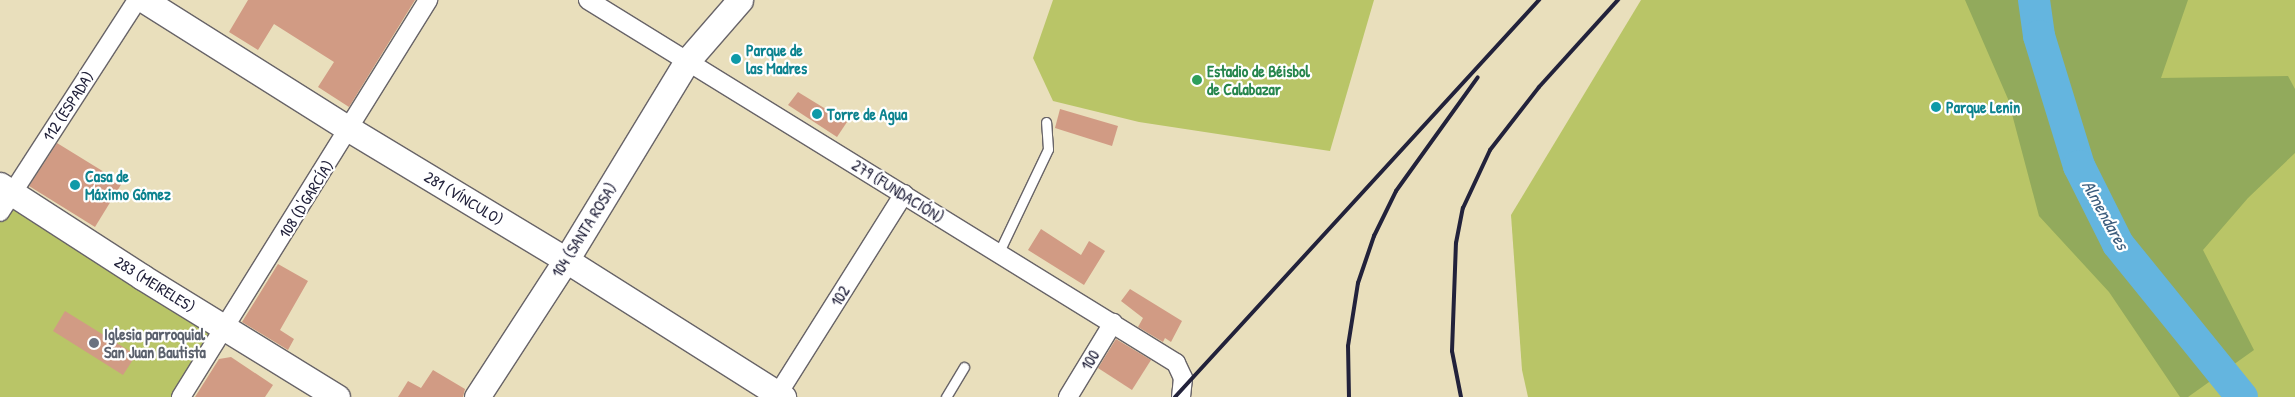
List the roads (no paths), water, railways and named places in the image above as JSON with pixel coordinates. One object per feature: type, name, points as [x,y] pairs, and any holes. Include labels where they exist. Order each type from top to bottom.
[{"type":"main road","name":"281 (VÍNCULO)","points":[[144,0],[349,129],[566,260],[779,396]]},
{"type":"main road","name":"104 (SANTA ROSA)","points":[[477,397],[566,260],[687,61],[740,0]]},
{"type":"main road","name":"283 (MEIRELES)","points":[[4,196],[337,397]]},
{"type":"street","name":"112 (ESPADA)","points":[[4,196],[137,0]]},
{"type":"street","name":"108 (D'GARCÍA)","points":[[181,397],[428,0]]},
{"type":"street","name":"279 (FUNDACIÓN)","points":[[588,0],[1176,363],[1183,378],[1182,397]]},
{"type":"street","name":"102","points":[[779,396],[904,194]]},
{"type":"street","name":"100","points":[[1068,397],[1113,323]]},
{"type":"lane","points":[[998,254],[1048,149],[1046,122]]},
{"type":"lane","points":[[946,397],[964,366]]},
{"type":"waterway","name":"Almendares","points":[[2034,0],[2039,36],[2079,166],[2118,244],[2242,397]]},
{"type":"railway","points":[[1175,397],[1539,0]]},
{"type":"railway","points":[[1461,397],[1452,351],[1456,243],[1463,208],[1490,150],[1539,87],[1618,0]]},
{"type":"railway","points":[[1349,397],[1348,346],[1358,283],[1374,236],[1396,191],[1478,77]]},
{"type":"place","name":"Parque de las Madres","points":[[736,59]]},
{"type":"place","name":"Estadio de Béisbol de Calabazar","points":[[1197,80]]},
{"type":"place","name":"Parque Lenin","points":[[1936,107]]},
{"type":"place","name":"Torre de Agua","points":[[817,114]]},
{"type":"place","name":"Casa de Máximo Gómez","points":[[75,185]]},
{"type":"place","name":"Iglesia parroquial San Juan Bautista","points":[[94,343]]}]
